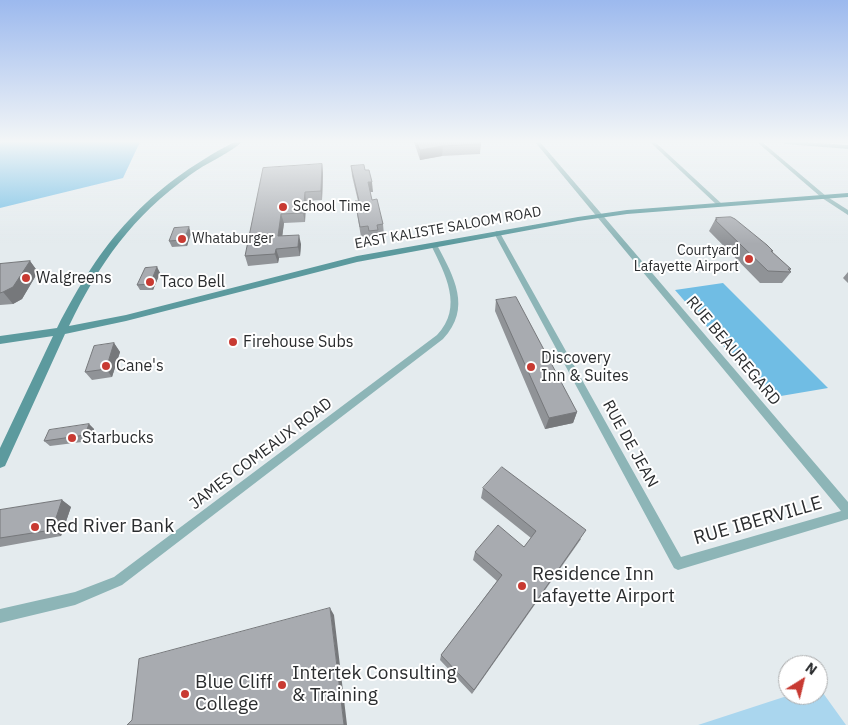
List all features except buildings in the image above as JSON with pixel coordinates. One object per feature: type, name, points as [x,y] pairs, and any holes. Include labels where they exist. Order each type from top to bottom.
[{"type":"main road","points":[[0,462],[61,332],[93,271],[129,224],[183,176]]},
{"type":"main road","name":"EAST KALISTE SALOOM ROAD","points":[[0,340],[61,332],[126,318],[329,265],[599,215],[848,195]]},
{"type":"street","name":"RUE BEAUREGARD","points":[[566,176],[848,510]]},
{"type":"street","points":[[689,176],[720,205]]},
{"type":"street","points":[[799,176],[824,197],[848,213]]},
{"type":"street","name":"RUE DE JEAN","points":[[497,234],[678,564]]},
{"type":"street","name":"JAMES COMEAUX ROAD","points":[[0,616],[65,602],[90,594],[118,581],[440,337],[452,322],[455,304],[440,257],[434,245]]},
{"type":"street","name":"RUE IBERVILLE","points":[[678,564],[848,514]]},
{"type":"shaded area","points":[[0,176],[124,176],[123,178],[0,208]]},
{"type":"shaded area","points":[[723,283],[828,388],[769,398],[675,290]]},
{"type":"shaded area","points":[[778,699],[778,705],[828,705],[828,700],[846,725],[698,725]]},
{"type":"place","name":"School Time","points":[[283,207]]},
{"type":"place","name":"Whataburger","points":[[182,239]]},
{"type":"place","name":"Courtyard Lafayette Airport","points":[[749,259]]},
{"type":"place","name":"Walgreens","points":[[26,278]]},
{"type":"place","name":"Taco Bell","points":[[150,282]]},
{"type":"place","name":"Firehouse Subs","points":[[233,342]]},
{"type":"place","name":"Cane's","points":[[106,366]]},
{"type":"place","name":"Discovery Inn & Suites","points":[[531,367]]},
{"type":"place","name":"Starbucks","points":[[72,438]]},
{"type":"place","name":"Red River Bank","points":[[35,527]]},
{"type":"place","name":"Residence Inn Lafayette Airport","points":[[522,586]]},
{"type":"place","name":"Intertek Consulting & Training","points":[[282,685]]},
{"type":"place","name":"Blue Cliff College","points":[[185,694]]}]
